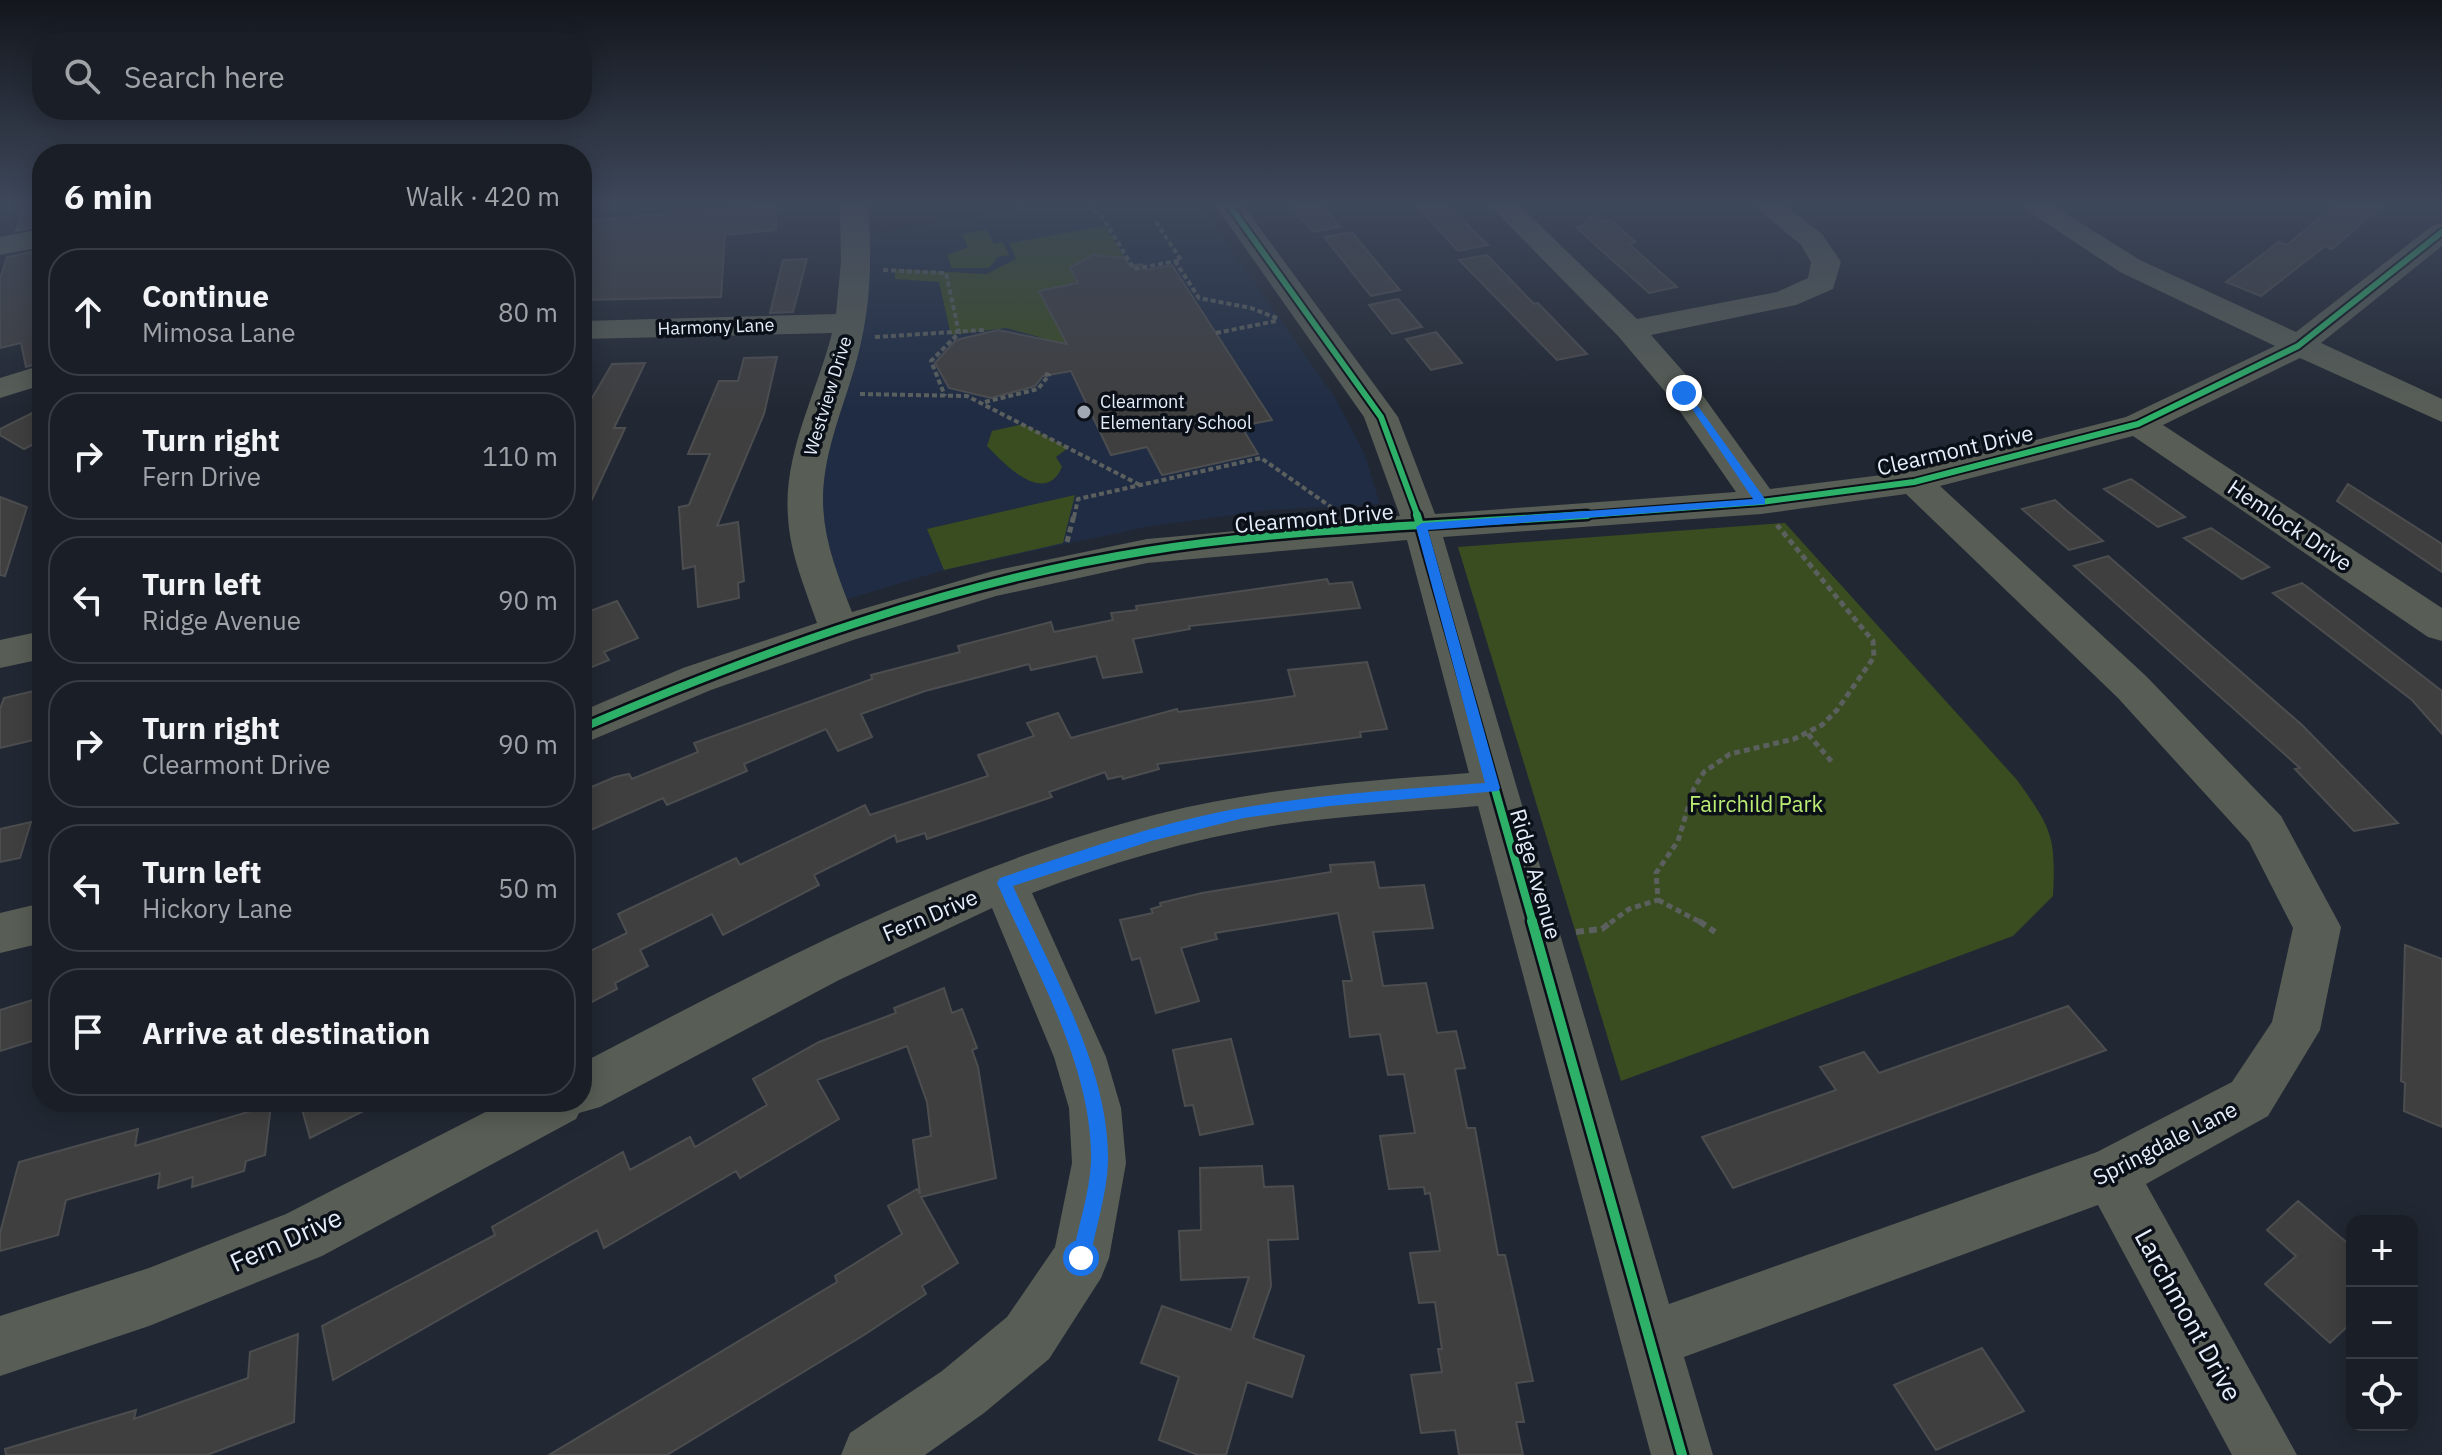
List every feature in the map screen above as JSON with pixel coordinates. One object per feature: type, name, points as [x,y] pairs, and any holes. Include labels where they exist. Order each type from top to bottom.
[{"type":"street","name":"Westview Drive","points":[[839,630],[809,542],[804,503],[807,465],[862,330],[857,273]]},
{"type":"street","name":"Ridge Avenue","points":[[1278,273],[1381,417],[1422,527],[1682,1455]]},
{"type":"street","points":[[1572,273],[1630,330],[1684,393],[1768,513]]},
{"type":"street","points":[[1630,330],[1785,299],[1822,283],[1824,273]]},
{"type":"street","points":[[2144,273],[2442,412]]},
{"type":"street","name":"Clearmont Drive","points":[[592,724],[697,679],[839,630],[993,584],[1147,551],[1422,527],[1768,513],[1914,482],[2138,424],[2236,379],[2298,346],[2416,273]]},
{"type":"street","name":"Harmony Lane","points":[[592,330],[862,330]]},
{"type":"street","points":[[0,388],[32,378]]},
{"type":"street","name":"Hemlock Drive","points":[[2138,424],[2442,627]]},
{"type":"street","name":"Springdale Lane","points":[[1649,1340],[2111,1174],[2250,1099],[2295,1030],[2317,927],[2265,829],[2132,687],[1914,482]]},
{"type":"street","points":[[0,654],[32,647]]},
{"type":"street","name":"Fern Drive","points":[[592,1085],[894,929],[1005,883],[1151,835],[1244,813],[1330,801],[1493,788]]},
{"type":"street","points":[[872,1455],[963,1392],[1028,1338],[1081,1258],[1099,1163],[1095,1108],[1080,1057],[1005,883]]},
{"type":"street","points":[[0,933],[32,925]]},
{"type":"street","name":"Fern Drive","points":[[0,1346],[149,1297],[302,1236],[539,1112]]},
{"type":"street","name":"Larchmont Drive","points":[[2111,1174],[2266,1455]]},
{"type":"path","points":[[944,273],[959,333]]},
{"type":"path","points":[[1183,273],[1199,298],[1251,308],[1281,320],[1216,333]]},
{"type":"path","points":[[862,330],[959,333],[984,330],[985,333]]},
{"type":"path","points":[[945,396],[931,361],[959,333]]},
{"type":"path","points":[[984,402],[1038,389],[1049,375],[1045,374]]},
{"type":"path","points":[[859,394],[967,396],[1141,485]]},
{"type":"path","points":[[1067,543],[1078,499],[1261,458],[1331,507]]},
{"type":"path","points":[[1658,900],[1652,884],[1657,869],[1678,844],[1693,790],[1703,773],[1729,756],[1808,734],[1824,724],[1842,704],[1876,649],[1768,513]]},
{"type":"path","points":[[1808,734],[1832,762]]},
{"type":"path","points":[[1576,932],[1602,929],[1629,909],[1658,900],[1681,909],[1715,932]]},
{"type":"shaded area","name":"Clearmont Elementary School","points":[[850,273],[1248,273],[1336,399],[1365,455],[1380,504],[1269,510],[1146,527],[944,570],[831,604],[809,542]]},
{"type":"green space","points":[[895,273],[1073,273],[1078,283],[1040,291],[1066,343],[1048,347],[1043,338],[1006,328],[951,335],[939,282],[895,279]]},
{"type":"green space","points":[[1023,424],[1068,448],[1056,457],[1062,467],[1055,478],[1046,483],[1035,483],[1024,478],[987,446],[992,431]]},
{"type":"green space","points":[[1075,495],[1063,543],[944,570],[927,529]]},
{"type":"green space","name":"Fairchild Park","points":[[1785,523],[2017,780],[2038,810],[2049,834],[2054,859],[2053,896],[2013,936],[1621,1081],[1458,547]]},
{"type":"building","points":[[2,273],[32,273],[32,365],[26,367],[21,343],[0,348]]},
{"type":"building","points":[[592,273],[723,273],[721,297],[592,300]]},
{"type":"building","points":[[780,273],[803,273],[793,312],[770,313]]},
{"type":"building","points":[[1073,273],[1177,273],[1272,420],[1241,426],[1258,454],[1162,475],[1147,447],[1111,455],[1071,371],[1043,376],[1035,386],[991,398],[949,388],[935,363],[956,340],[998,330],[1067,344],[1039,291],[1078,283]]},
{"type":"building","points":[[1353,273],[1386,273],[1400,290],[1371,296]]},
{"type":"building","points":[[1472,273],[1504,273],[1587,354],[1557,360]]},
{"type":"building","points":[[1627,273],[1661,273],[1677,287],[1649,293]]},
{"type":"building","points":[[2238,273],[2291,273],[2261,296],[2226,282]]},
{"type":"building","points":[[1398,299],[1422,327],[1392,334],[1369,305]]},
{"type":"building","points":[[1436,332],[1462,363],[1431,370],[1406,339]]},
{"type":"building","points":[[777,357],[764,414],[717,526],[738,522],[744,581],[738,583],[739,598],[698,607],[695,566],[683,569],[679,507],[689,505],[710,454],[688,454],[719,381],[738,381],[744,358]]},
{"type":"building","points":[[645,363],[614,428],[625,428],[592,499],[592,398],[612,364]]},
{"type":"building","points":[[32,413],[32,445],[24,449],[0,435],[0,429]]},
{"type":"building","points":[[2131,479],[2185,517],[2158,527],[2104,489]]},
{"type":"building","points":[[2348,484],[2442,544],[2442,572],[2337,501]]},
{"type":"building","points":[[0,497],[27,507],[5,576],[0,575]]},
{"type":"building","points":[[2055,500],[2103,541],[2069,550],[2022,509]]},
{"type":"building","points":[[2211,528],[2269,567],[2242,579],[2184,538]]},
{"type":"building","points":[[2108,556],[2302,725],[2398,823],[2354,831],[2295,769],[2300,768],[2074,566]]},
{"type":"building","points":[[1327,579],[1329,584],[1352,582],[1360,608],[1189,626],[1190,629],[1133,639],[1142,672],[1103,678],[1096,656],[1031,670],[1029,664],[925,691],[861,714],[872,737],[838,751],[826,729],[744,764],[747,771],[667,805],[663,798],[592,830],[592,787],[629,774],[632,779],[698,752],[694,743],[872,679],[871,675],[960,652],[958,646],[1051,622],[1054,632],[1113,620],[1111,613],[1137,610],[1136,606]]},
{"type":"building","points":[[2302,583],[2442,691],[2442,734],[2412,700],[2273,593]]},
{"type":"building","points":[[617,601],[638,638],[604,652],[609,660],[592,667],[592,610]]},
{"type":"building","points":[[1367,662],[1387,729],[1360,732],[1361,737],[1157,764],[1159,769],[1123,779],[1122,776],[1108,779],[1105,772],[1049,792],[1052,797],[927,839],[925,833],[897,842],[895,835],[814,875],[819,885],[723,935],[712,914],[640,950],[648,966],[615,983],[617,989],[592,1002],[592,950],[627,933],[618,914],[736,858],[740,865],[865,805],[870,815],[988,776],[978,755],[1034,736],[1027,723],[1058,713],[1071,738],[1177,709],[1178,712],[1295,696],[1288,670]]},
{"type":"building","points":[[32,691],[32,740],[0,748],[0,709],[4,698]]},
{"type":"building","points":[[31,822],[20,858],[0,862],[0,829]]},
{"type":"building","points":[[1374,862],[1379,888],[1424,885],[1433,928],[1373,932],[1383,986],[1426,983],[1437,1033],[1456,1031],[1465,1068],[1455,1069],[1467,1128],[1475,1128],[1498,1255],[1505,1255],[1533,1381],[1516,1383],[1524,1422],[1516,1422],[1523,1455],[1459,1455],[1455,1430],[1421,1433],[1411,1375],[1442,1372],[1438,1349],[1442,1349],[1435,1302],[1419,1303],[1410,1253],[1440,1251],[1430,1193],[1425,1194],[1424,1187],[1389,1189],[1380,1136],[1415,1133],[1404,1074],[1388,1075],[1380,1034],[1350,1037],[1343,981],[1352,981],[1338,913],[1215,933],[1217,939],[1181,948],[1199,1001],[1156,1013],[1140,958],[1132,960],[1120,920],[1153,913],[1151,909],[1161,906],[1160,903],[1202,893],[1331,872],[1330,865]]},
{"type":"building","points":[[2405,945],[2442,959],[2442,1127],[2404,1111],[2405,1083],[2401,1081]]},
{"type":"building","points":[[944,988],[952,1013],[962,1009],[977,1048],[972,1050],[978,1067],[996,1178],[921,1197],[958,1263],[922,1286],[926,1294],[864,1335],[667,1455],[549,1455],[837,1282],[835,1276],[902,1234],[888,1206],[917,1189],[920,1194],[913,1140],[931,1136],[927,1102],[907,1046],[817,1080],[839,1119],[740,1178],[736,1171],[604,1248],[597,1230],[333,1380],[322,1326],[495,1235],[492,1227],[623,1152],[630,1170],[690,1137],[695,1147],[767,1105],[753,1079],[819,1042],[896,1013],[894,1008]]},
{"type":"building","points":[[32,1000],[32,1041],[0,1051],[0,1010]]},
{"type":"building","points":[[2068,1006],[2106,1050],[1733,1188],[1702,1137],[1836,1090],[1820,1067],[1864,1052],[1879,1073]]},
{"type":"building","points":[[1231,1039],[1253,1124],[1200,1135],[1193,1105],[1185,1106],[1173,1050]]},
{"type":"building","points":[[248,1112],[270,1112],[265,1155],[246,1161],[244,1171],[192,1187],[193,1177],[158,1188],[160,1173],[66,1200],[58,1235],[0,1251],[0,1233],[19,1162],[138,1129],[135,1146]]},
{"type":"building","points":[[303,1112],[361,1112],[310,1138]]},
{"type":"building","points":[[1262,1166],[1264,1187],[1293,1186],[1298,1239],[1268,1240],[1271,1286],[1253,1338],[1304,1356],[1292,1397],[1247,1382],[1226,1455],[1198,1455],[1159,1440],[1179,1377],[1141,1363],[1162,1306],[1231,1330],[1249,1277],[1181,1280],[1179,1231],[1201,1230],[1200,1168]]},
{"type":"building","points":[[2298,1201],[2346,1242],[2346,1328],[2330,1343],[2265,1284],[2296,1256],[2267,1230]]},
{"type":"building","points":[[298,1334],[294,1422],[207,1455],[6,1455],[5,1449],[136,1410],[134,1419],[248,1378],[250,1352]]},
{"type":"building","points":[[1982,1348],[2024,1411],[1936,1450],[1894,1385]]},
{"type":"cycle path","points":[[1278,273],[1381,417],[1422,527],[1682,1455]]},
{"type":"cycle path","points":[[592,724],[697,679],[839,630],[993,584],[1147,551],[1291,536],[1761,502],[1914,482],[2138,424],[2236,379],[2298,346],[2390,273]]},
{"type":"place","name":"Clearmont Elementary School","points":[[1084,412]]},
{"type":"route","points":[[1081,1258],[1099,1163],[1095,1108],[1080,1057],[1005,883],[1151,835],[1244,813],[1330,801],[1493,788],[1422,527],[1761,502],[1684,393]]}]
